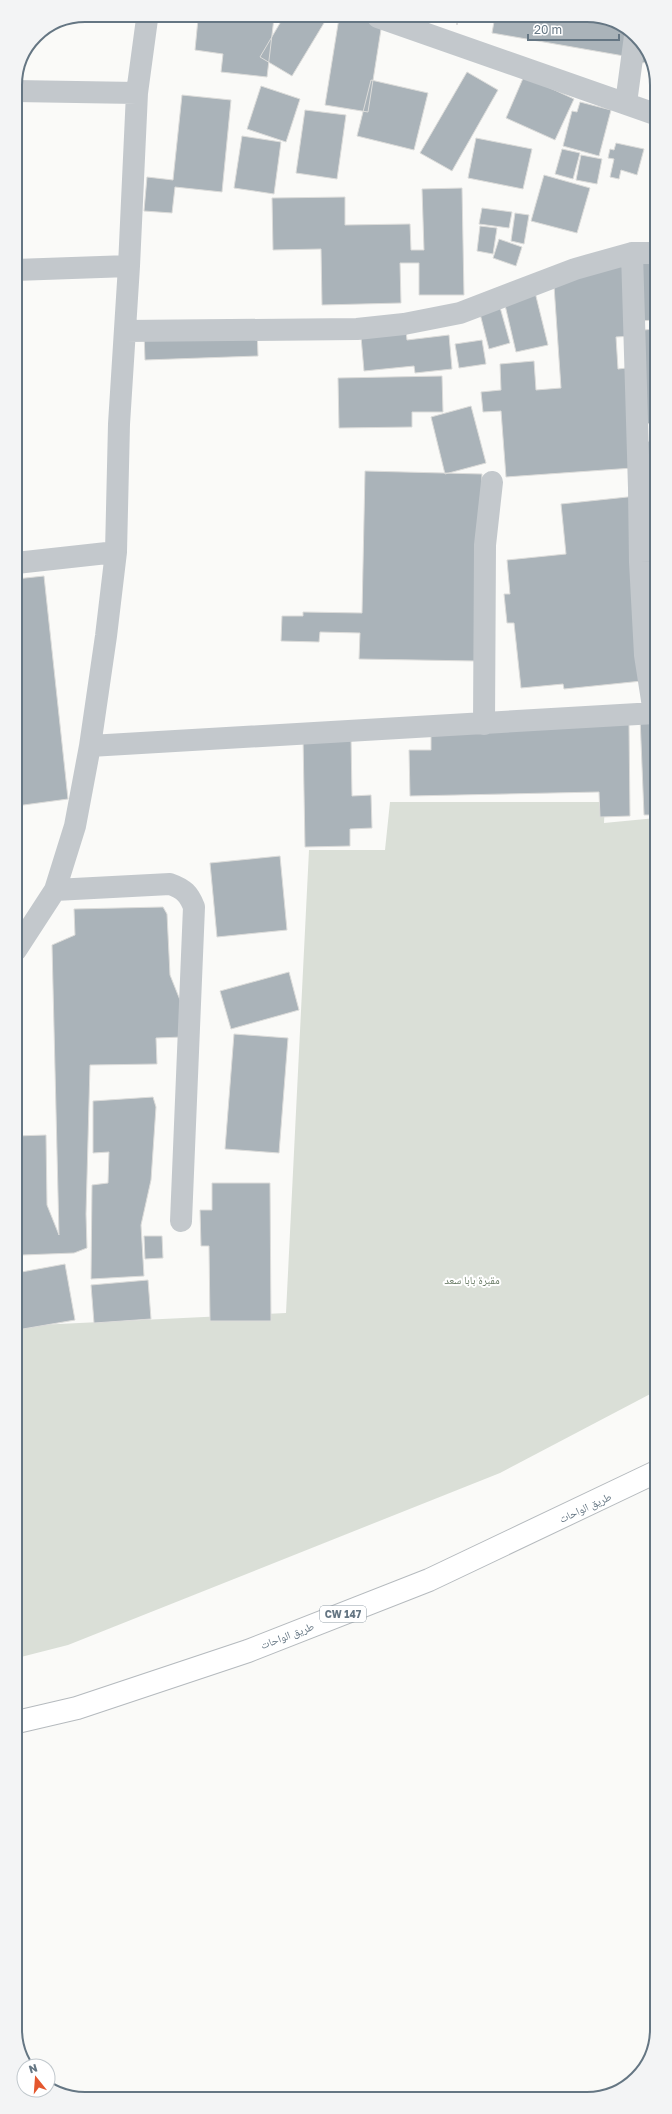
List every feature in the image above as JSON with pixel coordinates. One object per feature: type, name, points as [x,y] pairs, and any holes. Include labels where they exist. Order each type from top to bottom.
[{"type":"main road","name":"طريق الواحات","points":[[22,1721],[77,1708],[248,1651],[430,1580],[650,1475]]},
{"type":"street","points":[[22,941],[55,890],[76,826],[90,746],[106,636],[116,552],[119,424],[129,266],[137,93],[147,22]]},
{"type":"street","points":[[392,22],[650,112]]},
{"type":"street","points":[[626,104],[634,43]]},
{"type":"street","points":[[22,91],[137,93]]},
{"type":"street","points":[[125,331],[357,330],[404,324],[460,313],[575,269],[632,253],[650,253]]},
{"type":"street","points":[[632,253],[640,562],[650,653]]},
{"type":"street","points":[[22,270],[129,266]]},
{"type":"street","points":[[484,724],[485,545],[492,482]]},
{"type":"street","points":[[22,562],[116,552]]},
{"type":"street","points":[[90,746],[650,713]]},
{"type":"street","points":[[55,890],[170,884],[181,888],[189,895],[194,907],[181,1221]]},
{"type":"green space","name":"مقبرة بابا سعد","points":[[390,802],[605,802],[604,823],[650,819],[650,1394],[500,1473],[68,1645],[22,1657],[22,1326],[286,1313],[309,850],[385,850]]},
{"type":"building","points":[[198,22],[274,22],[267,77],[221,72],[223,54],[195,50]]},
{"type":"building","points":[[281,22],[325,22],[292,76],[260,57]]},
{"type":"building","points":[[338,22],[382,23],[368,112],[325,105]]},
{"type":"building","points":[[494,22],[591,22],[603,24],[619,30],[628,37],[624,56],[492,33]]},
{"type":"building","points":[[639,51],[646,63],[640,63]]},
{"type":"building","points":[[467,72],[498,90],[452,171],[420,153]]},
{"type":"building","points":[[524,76],[574,99],[555,140],[506,118]]},
{"type":"building","points":[[371,80],[428,93],[414,150],[357,136]]},
{"type":"building","points":[[261,86],[300,99],[286,142],[247,129]]},
{"type":"building","points":[[182,95],[231,100],[222,192],[175,187],[172,213],[144,211],[147,177],[173,180]]},
{"type":"building","points":[[580,102],[611,110],[599,156],[563,146],[572,111],[577,112]]},
{"type":"building","points":[[305,110],[346,115],[337,179],[296,173]]},
{"type":"building","points":[[242,136],[281,142],[274,194],[234,188]]},
{"type":"building","points":[[476,138],[532,149],[523,189],[468,178]]},
{"type":"building","points":[[616,143],[644,149],[637,175],[621,170],[619,179],[610,177],[614,159],[608,158],[610,149],[614,150]]},
{"type":"building","points":[[562,149],[580,153],[573,179],[555,174]]},
{"type":"building","points":[[581,155],[602,159],[597,184],[576,180]]},
{"type":"building","points":[[544,175],[590,188],[577,233],[531,221]]},
{"type":"building","points":[[462,188],[464,295],[419,295],[419,263],[400,263],[401,303],[322,305],[321,249],[273,250],[272,198],[345,197],[345,225],[410,224],[411,250],[424,250],[422,189]]},
{"type":"building","points":[[482,208],[512,212],[509,228],[479,224]]},
{"type":"building","points":[[515,213],[529,215],[524,244],[511,241]]},
{"type":"building","points":[[480,226],[497,228],[493,254],[477,251]]},
{"type":"building","points":[[499,239],[522,247],[516,266],[493,258]]},
{"type":"building","points":[[650,252],[650,320],[639,321],[634,254]]},
{"type":"building","points":[[627,266],[632,336],[616,337],[618,369],[627,368],[633,468],[506,477],[501,411],[483,412],[481,392],[501,390],[500,364],[534,361],[536,390],[561,388],[553,271]]},
{"type":"building","points":[[532,280],[548,345],[516,352],[501,288]]},
{"type":"building","points":[[496,293],[510,343],[489,349],[476,298]]},
{"type":"building","points":[[405,321],[407,340],[449,335],[452,369],[415,373],[414,366],[364,371],[360,325]]},
{"type":"building","points":[[257,327],[258,356],[145,360],[144,332]]},
{"type":"building","points":[[650,329],[650,424],[645,424],[636,331]]},
{"type":"building","points":[[482,340],[486,364],[459,368],[455,344]]},
{"type":"building","points":[[442,376],[443,412],[412,412],[412,427],[339,428],[338,378]]},
{"type":"building","points":[[471,406],[486,463],[445,474],[431,417]]},
{"type":"building","points":[[650,441],[650,580],[632,582],[642,681],[564,689],[563,684],[521,688],[514,623],[507,623],[504,594],[510,594],[507,560],[566,554],[561,504],[637,496],[632,443]]},
{"type":"building","points":[[365,471],[482,474],[476,661],[359,659],[360,633],[320,632],[319,642],[281,641],[282,616],[303,616],[303,612],[362,613]]},
{"type":"building","points":[[44,576],[68,799],[22,805],[22,578]]},
{"type":"building","points":[[640,717],[650,717],[650,815],[644,815]]},
{"type":"building","points":[[629,723],[630,816],[600,817],[599,792],[410,796],[409,750],[431,750],[431,727]]},
{"type":"building","points":[[351,736],[352,796],[371,795],[372,828],[350,829],[350,846],[305,847],[303,737]]},
{"type":"building","points":[[280,856],[287,930],[217,937],[210,863]]},
{"type":"building","points":[[163,907],[167,914],[170,975],[182,1005],[183,1037],[156,1038],[157,1064],[90,1065],[86,1214],[87,1248],[74,1253],[22,1255],[22,1136],[46,1135],[47,1205],[59,1235],[52,945],[75,935],[74,909]]},
{"type":"building","points":[[289,972],[299,1010],[231,1029],[220,991]]},
{"type":"building","points":[[234,1034],[288,1038],[279,1153],[225,1149]]},
{"type":"building","points":[[153,1097],[156,1107],[151,1180],[141,1225],[144,1276],[91,1279],[92,1185],[108,1183],[109,1152],[93,1153],[93,1101]]},
{"type":"building","points":[[212,1183],[270,1183],[271,1321],[210,1321],[209,1246],[201,1246],[200,1210],[212,1210]]},
{"type":"building","points":[[144,1236],[162,1236],[163,1258],[145,1259]]},
{"type":"building","points":[[65,1264],[75,1320],[22,1329],[22,1272]]},
{"type":"building","points":[[148,1280],[151,1319],[94,1323],[91,1285]]}]
